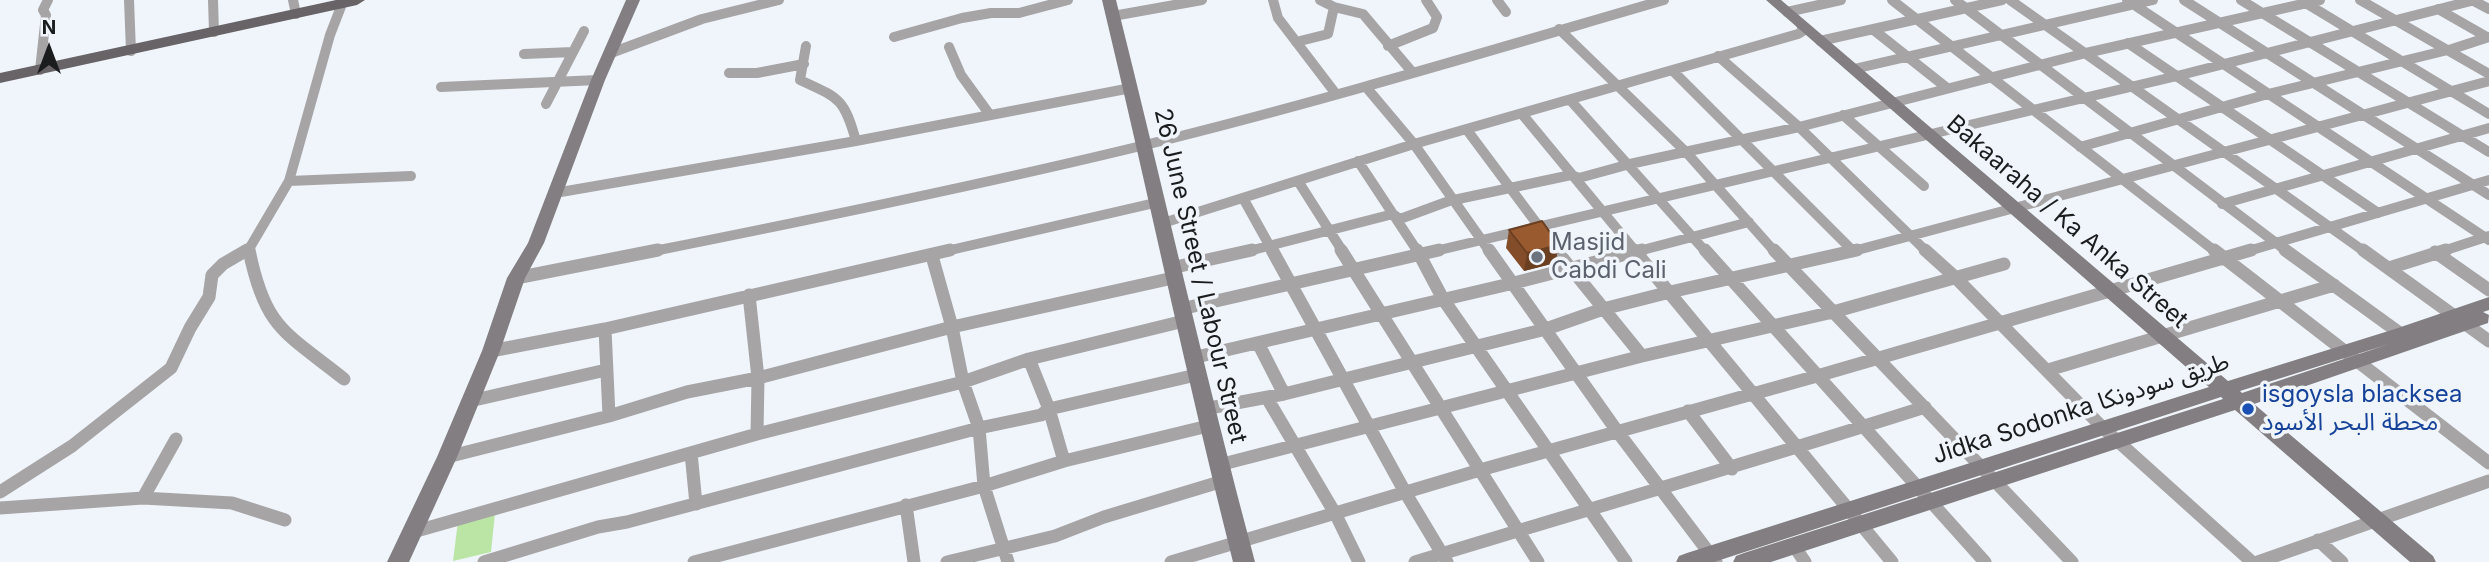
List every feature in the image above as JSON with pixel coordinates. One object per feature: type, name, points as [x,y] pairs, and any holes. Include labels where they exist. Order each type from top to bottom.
[{"type":"main road","points":[[0,78],[214,32],[295,7],[349,2]]},
{"type":"street","points":[[40,70],[46,15],[43,10],[48,0]]},
{"type":"street","points":[[128,0],[131,51]]},
{"type":"street","points":[[213,0],[214,32]]},
{"type":"street","points":[[398,562],[447,457],[491,351],[516,278],[536,243],[598,80],[633,0]]},
{"type":"street","points":[[727,0],[727,13]]},
{"type":"street","points":[[611,53],[680,26],[779,0]]},
{"type":"street","points":[[894,37],[970,16],[1000,12],[1019,13],[1068,0]]},
{"type":"street","points":[[1111,8],[1202,0]]},
{"type":"street","points":[[1273,0],[1278,19],[1336,94]]},
{"type":"street","points":[[1320,0],[1334,7],[1363,14],[1413,73]]},
{"type":"street","points":[[1388,46],[1433,28],[1437,17],[1426,0]]},
{"type":"street","points":[[1497,0],[1506,12]]},
{"type":"street","points":[[516,278],[850,212],[1145,145],[1366,87],[1664,0]]},
{"type":"street","points":[[1780,6],[1841,0]]},
{"type":"street","points":[[1892,0],[2489,463]]},
{"type":"street","points":[[1955,0],[2222,204],[2401,334]]},
{"type":"street","points":[[1820,41],[1875,31],[2002,0]]},
{"type":"street","points":[[2010,0],[2225,150],[2489,341]]},
{"type":"street","points":[[1854,69],[2130,2],[2152,0]]},
{"type":"street","points":[[2184,0],[2489,195]]},
{"type":"street","points":[[2242,0],[2489,152]]},
{"type":"street","points":[[1393,214],[1400,219],[1423,214],[1426,209],[1454,199],[1571,175],[1579,178],[1630,164],[1742,141],[2086,53],[2320,0]]},
{"type":"street","points":[[2360,0],[2489,74]]},
{"type":"street","points":[[413,532],[757,434],[963,382],[1029,359],[1290,284],[1482,238],[1662,200],[2177,76],[2473,0],[2489,9]]},
{"type":"street","points":[[0,492],[72,446],[171,368],[190,328],[209,297],[212,275],[223,264],[250,249],[289,181],[322,60],[349,2]]},
{"type":"street","points":[[2130,2],[2488,238]]},
{"type":"street","points":[[2304,2],[2489,114]]},
{"type":"street","name":"Bakaaraha / Ka Anka Street","points":[[1780,6],[2425,562]]},
{"type":"street","points":[[1296,42],[1328,34],[1334,7]]},
{"type":"street","name":"26 June Street / Labour Street","points":[[1111,8],[1159,202],[1172,273],[1206,418],[1244,562]]},
{"type":"street","points":[[2438,9],[2488,37]]},
{"type":"street","points":[[1163,223],[1414,144],[1798,34],[1803,31],[1801,24]]},
{"type":"street","points":[[1559,29],[1686,152],[1787,265],[2072,562]]},
{"type":"street","points":[[546,104],[584,31]]},
{"type":"street","points":[[1875,31],[1947,88]]},
{"type":"street","points":[[2080,147],[2132,135],[2268,94],[2474,43],[2488,37]]},
{"type":"street","points":[[2128,43],[2378,213]]},
{"type":"street","points":[[807,46],[800,80],[839,97],[849,113],[856,141]]},
{"type":"street","points":[[949,47],[961,75],[990,115]]},
{"type":"street","points":[[524,54],[573,52]]},
{"type":"street","points":[[1718,56],[1799,127],[1908,235],[1955,277],[2109,434],[2252,562]]},
{"type":"street","points":[[729,73],[757,73],[804,64]]},
{"type":"street","points":[[1673,71],[1772,173],[1853,251]]},
{"type":"street","points":[[441,87],[598,80]]},
{"type":"street","points":[[694,562],[984,486],[1267,398],[1341,378],[1546,329],[1604,309],[1670,292],[1853,251],[2489,81]]},
{"type":"street","points":[[1366,87],[1414,144],[1617,431],[1714,558]]},
{"type":"street","points":[[555,193],[856,141],[1131,88]]},
{"type":"street","points":[[1571,101],[1985,562]]},
{"type":"street","points":[[1522,114],[1892,562]]},
{"type":"street","points":[[1843,115],[1924,186]]},
{"type":"street","points":[[2222,204],[2489,128]]},
{"type":"street","points":[[1467,130],[1537,226],[1642,356]]},
{"type":"street","points":[[1358,161],[1419,253],[1443,299],[1476,344],[1546,452],[1626,562]]},
{"type":"street","points":[[289,181],[411,176]]},
{"type":"street","points":[[1171,562],[1480,470],[2429,200],[2489,180]]},
{"type":"street","points":[[1298,181],[1538,562]]},
{"type":"street","points":[[1243,198],[1341,378],[1444,557]]},
{"type":"street","points":[[491,351],[606,329],[1159,202]]},
{"type":"street","points":[[447,457],[609,416],[687,392],[758,378],[1393,214]]},
{"type":"street","points":[[484,562],[598,527],[627,523],[979,428],[1041,415],[1049,409],[1194,367],[1258,343],[1514,283],[1749,222]]},
{"type":"street","points":[[2389,268],[2488,238]]},
{"type":"street","points":[[250,249],[255,278],[268,313],[292,337],[344,379]]},
{"type":"street","points":[[2435,252],[2489,290]]},
{"type":"street","points":[[932,256],[952,327],[963,382],[979,428],[984,486],[1006,556]]},
{"type":"street","points":[[947,562],[1006,556],[1294,446],[1642,356],[1833,312],[2004,264]]},
{"type":"street","points":[[2048,370],[2334,285]]},
{"type":"street","points":[[749,295],[758,378],[757,434]]},
{"type":"street","name":"Jidka Sodonka طريق سودونكا","points":[[1687,562],[1714,558],[1927,495],[2352,356],[2459,319],[2489,303]]},
{"type":"street","name":"Jidka Sodonka طريق سودونكا","points":[[2352,356],[2401,334],[2459,319],[2489,315]]},
{"type":"street","points":[[606,329],[609,416]]},
{"type":"street","points":[[1258,343],[1284,394]]},
{"type":"street","points":[[1029,359],[1049,409],[1064,461]]},
{"type":"street","points":[[470,401],[606,370]]},
{"type":"street","points":[[1267,398],[1336,515],[1359,562]]},
{"type":"street","points":[[1415,562],[1444,557],[1519,530],[1732,469],[1925,407]]},
{"type":"street","points":[[1688,411],[1732,469]]},
{"type":"street","points":[[142,498],[176,439]]},
{"type":"street","points":[[691,453],[696,504]]},
{"type":"street","points":[[2258,562],[2489,481]]},
{"type":"street","points":[[0,508],[142,498],[232,503],[285,520]]},
{"type":"street","points":[[906,505],[914,562]]},
{"type":"street","name":"Jidka Sodonka طريق سودونكا","points":[[1744,562],[1800,554],[1855,518]]},
{"type":"street","points":[[2318,540],[2342,562]]},
{"type":"green space","points":[[495,513],[491,552],[453,561],[458,521]]},
{"type":"building","points":[[1542,221],[1559,245],[1527,253],[1509,230]]},
{"type":"place","name":"Masjid Cabdi Cali","points":[[1537,257]]},
{"type":"place","name":"isgoysla blacksea محطة البحر الأسود","points":[[2248,409]]}]
